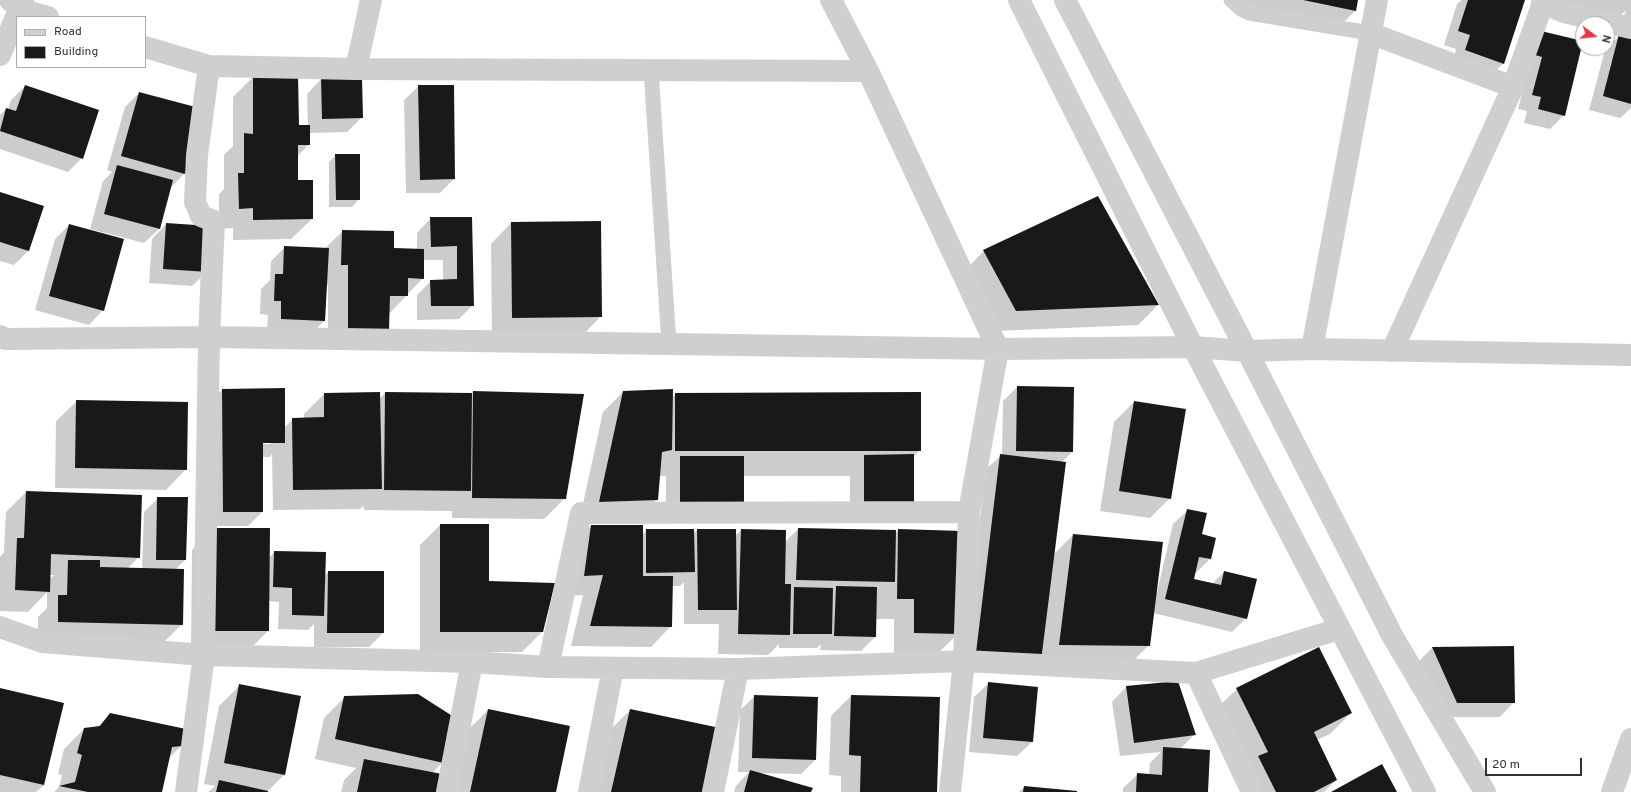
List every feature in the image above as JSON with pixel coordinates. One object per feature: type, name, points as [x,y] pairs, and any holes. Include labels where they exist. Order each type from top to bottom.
[{"type":"street","points":[[356,69],[371,0]]},
{"type":"street","points":[[831,0],[868,71],[998,349],[969,512],[964,661],[950,792]]},
{"type":"street","points":[[1019,0],[1193,347],[1425,792]]},
{"type":"street","points":[[1064,0],[1247,351],[1393,637],[1485,792]]},
{"type":"street","points":[[1312,349],[1370,33],[1378,0]]},
{"type":"street","points":[[1392,351],[1513,87],[1543,1],[1564,12],[1631,28]]},
{"type":"street","points":[[0,55],[18,3],[46,16]]},
{"type":"street","points":[[1370,33],[1513,87]]},
{"type":"street","points":[[146,47],[209,66],[356,69],[868,71]]},
{"type":"street","points":[[186,792],[204,655],[208,337],[214,221],[201,216],[194,202],[197,155],[209,66]]},
{"type":"street","points":[[2,343],[208,337],[998,349],[1193,347],[1247,351],[1312,349],[1631,355]]},
{"type":"street","points":[[548,667],[581,513],[969,512]]},
{"type":"street","points":[[0,627],[42,642],[204,655],[472,662],[548,667],[738,669],[964,661],[1196,673],[1339,629]]},
{"type":"street","points":[[447,792],[472,662]]},
{"type":"street","points":[[589,792],[613,668]]},
{"type":"street","points":[[714,792],[738,669]]},
{"type":"street","points":[[1196,673],[1252,792]]},
{"type":"street","points":[[1612,792],[1631,738]]},
{"type":"lane","points":[[1231,0],[1241,9],[1249,13],[1370,33]]},
{"type":"lane","points":[[651,70],[669,344]]},
{"type":"building","points":[[1303,0],[1358,0],[1356,11]]},
{"type":"building","points":[[1468,0],[1525,0],[1504,64],[1465,50],[1470,35],[1458,31]]},
{"type":"building","points":[[1541,31],[1575,39],[1575,56],[1579,56],[1565,116],[1538,109],[1541,97],[1532,95],[1542,57],[1535,55]]},
{"type":"building","points":[[1619,34],[1631,38],[1631,104],[1603,96],[1613,56],[1615,56]]},
{"type":"building","points":[[253,76],[298,76],[299,125],[310,125],[310,145],[298,145],[298,180],[313,180],[313,219],[253,220],[253,208],[239,209],[238,173],[244,173],[244,133],[253,134]]},
{"type":"building","points":[[321,78],[362,78],[363,118],[322,119]]},
{"type":"building","points":[[25,85],[99,110],[83,159],[0,131],[6,108],[16,111]]},
{"type":"building","points":[[418,85],[454,85],[455,179],[420,180]]},
{"type":"building","points":[[139,92],[203,109],[185,174],[121,156]]},
{"type":"building","points":[[335,154],[360,154],[360,200],[336,200]]},
{"type":"building","points":[[117,165],[173,180],[160,229],[104,214]]},
{"type":"building","points":[[0,192],[44,206],[29,251],[0,242]]},
{"type":"building","points":[[1098,196],[1159,305],[1016,311],[983,250]]},
{"type":"building","points":[[430,217],[472,217],[474,306],[431,306],[430,280],[457,279],[457,246],[431,247]]},
{"type":"building","points":[[601,221],[602,317],[512,318],[511,222]]},
{"type":"building","points":[[166,223],[210,226],[208,272],[163,269]]},
{"type":"building","points":[[69,224],[124,239],[104,311],[49,296]]},
{"type":"building","points":[[342,230],[394,231],[394,248],[424,249],[424,279],[408,278],[408,296],[390,296],[389,330],[348,330],[348,265],[341,265]]},
{"type":"building","points":[[284,246],[329,248],[325,321],[281,319],[281,301],[274,301],[275,274],[283,274]]},
{"type":"building","points":[[1017,386],[1074,387],[1073,452],[1016,451]]},
{"type":"building","points":[[285,388],[285,443],[263,443],[263,512],[223,512],[222,389]]},
{"type":"building","points":[[673,389],[672,450],[662,452],[658,500],[599,502],[623,391]]},
{"type":"building","points":[[473,391],[584,394],[566,499],[472,498]]},
{"type":"building","points":[[380,392],[382,489],[293,490],[292,418],[324,417],[324,393]]},
{"type":"building","points":[[385,392],[472,393],[471,491],[384,490]]},
{"type":"building","points":[[921,392],[921,451],[675,451],[675,393]]},
{"type":"building","points":[[76,400],[188,402],[187,470],[75,468]]},
{"type":"building","points":[[1134,401],[1186,409],[1171,499],[1119,491]]},
{"type":"building","points":[[914,454],[914,504],[864,504],[864,455]]},
{"type":"building","points":[[1000,454],[1066,462],[1041,661],[976,653]]},
{"type":"building","points":[[680,456],[744,456],[744,504],[680,504]]},
{"type":"building","points":[[26,491],[142,495],[140,558],[51,554],[50,592],[15,590],[17,538],[24,538]]},
{"type":"building","points":[[157,497],[188,497],[186,560],[156,560]]},
{"type":"building","points":[[1187,509],[1207,513],[1202,534],[1216,538],[1211,559],[1199,557],[1194,579],[1221,585],[1224,571],[1257,579],[1247,619],[1165,599]]},
{"type":"building","points":[[440,524],[489,524],[489,581],[555,583],[543,632],[440,632]]},
{"type":"building","points":[[591,525],[643,525],[643,576],[673,576],[672,627],[590,626],[603,575],[584,576]]},
{"type":"building","points":[[212,528],[270,528],[269,631],[211,631]]},
{"type":"building","points":[[798,528],[896,530],[895,582],[796,580]]},
{"type":"building","points":[[646,529],[694,529],[695,572],[646,573]]},
{"type":"building","points":[[697,529],[736,529],[737,610],[698,610]]},
{"type":"building","points":[[741,529],[786,530],[785,584],[791,584],[790,635],[738,634]]},
{"type":"building","points":[[898,529],[962,531],[959,634],[914,633],[914,599],[897,599]]},
{"type":"building","points":[[1073,534],[1163,542],[1150,646],[1059,645]]},
{"type":"building","points":[[274,551],[326,552],[324,616],[292,615],[292,588],[273,587]]},
{"type":"building","points":[[68,560],[100,560],[100,567],[184,569],[183,625],[58,622],[58,595],[67,595]]},
{"type":"building","points":[[328,571],[384,571],[384,633],[327,633]]},
{"type":"building","points":[[836,586],[877,587],[876,637],[834,636]]},
{"type":"building","points":[[794,587],[833,588],[832,634],[793,634]]},
{"type":"building","points":[[1514,646],[1515,703],[1457,703],[1432,647]]},
{"type":"building","points":[[1319,647],[1352,713],[1314,732],[1337,780],[1314,792],[1276,792],[1258,756],[1268,752],[1236,688]]},
{"type":"building","points":[[1178,681],[1196,735],[1134,743],[1126,686]]},
{"type":"building","points":[[988,682],[1038,687],[1033,742],[983,738]]},
{"type":"building","points":[[239,684],[301,696],[285,775],[224,763]]},
{"type":"building","points":[[0,688],[64,703],[44,785],[0,775]]},
{"type":"building","points":[[418,694],[454,717],[444,763],[335,739],[344,696]]},
{"type":"building","points":[[754,695],[818,697],[816,760],[752,758]]},
{"type":"building","points":[[851,695],[940,697],[937,792],[860,792],[861,756],[849,755]]},
{"type":"building","points":[[488,709],[570,726],[556,792],[470,792]]},
{"type":"building","points":[[630,709],[720,728],[706,792],[611,792]]},
{"type":"building","points":[[110,713],[186,729],[182,746],[172,747],[162,792],[88,792],[59,786],[75,782],[82,755],[77,753],[84,728],[100,726]]},
{"type":"building","points":[[1163,747],[1210,750],[1208,792],[1136,792],[1137,773],[1162,775]]},
{"type":"building","points":[[364,759],[442,774],[439,792],[357,792]]},
{"type":"building","points":[[1382,764],[1397,792],[1331,792]]},
{"type":"building","points":[[750,770],[813,788],[811,792],[744,792]]},
{"type":"building","points":[[219,780],[268,791],[268,792],[216,792]]},
{"type":"building","points":[[1024,786],[1077,791],[1077,792],[1023,792]]}]
